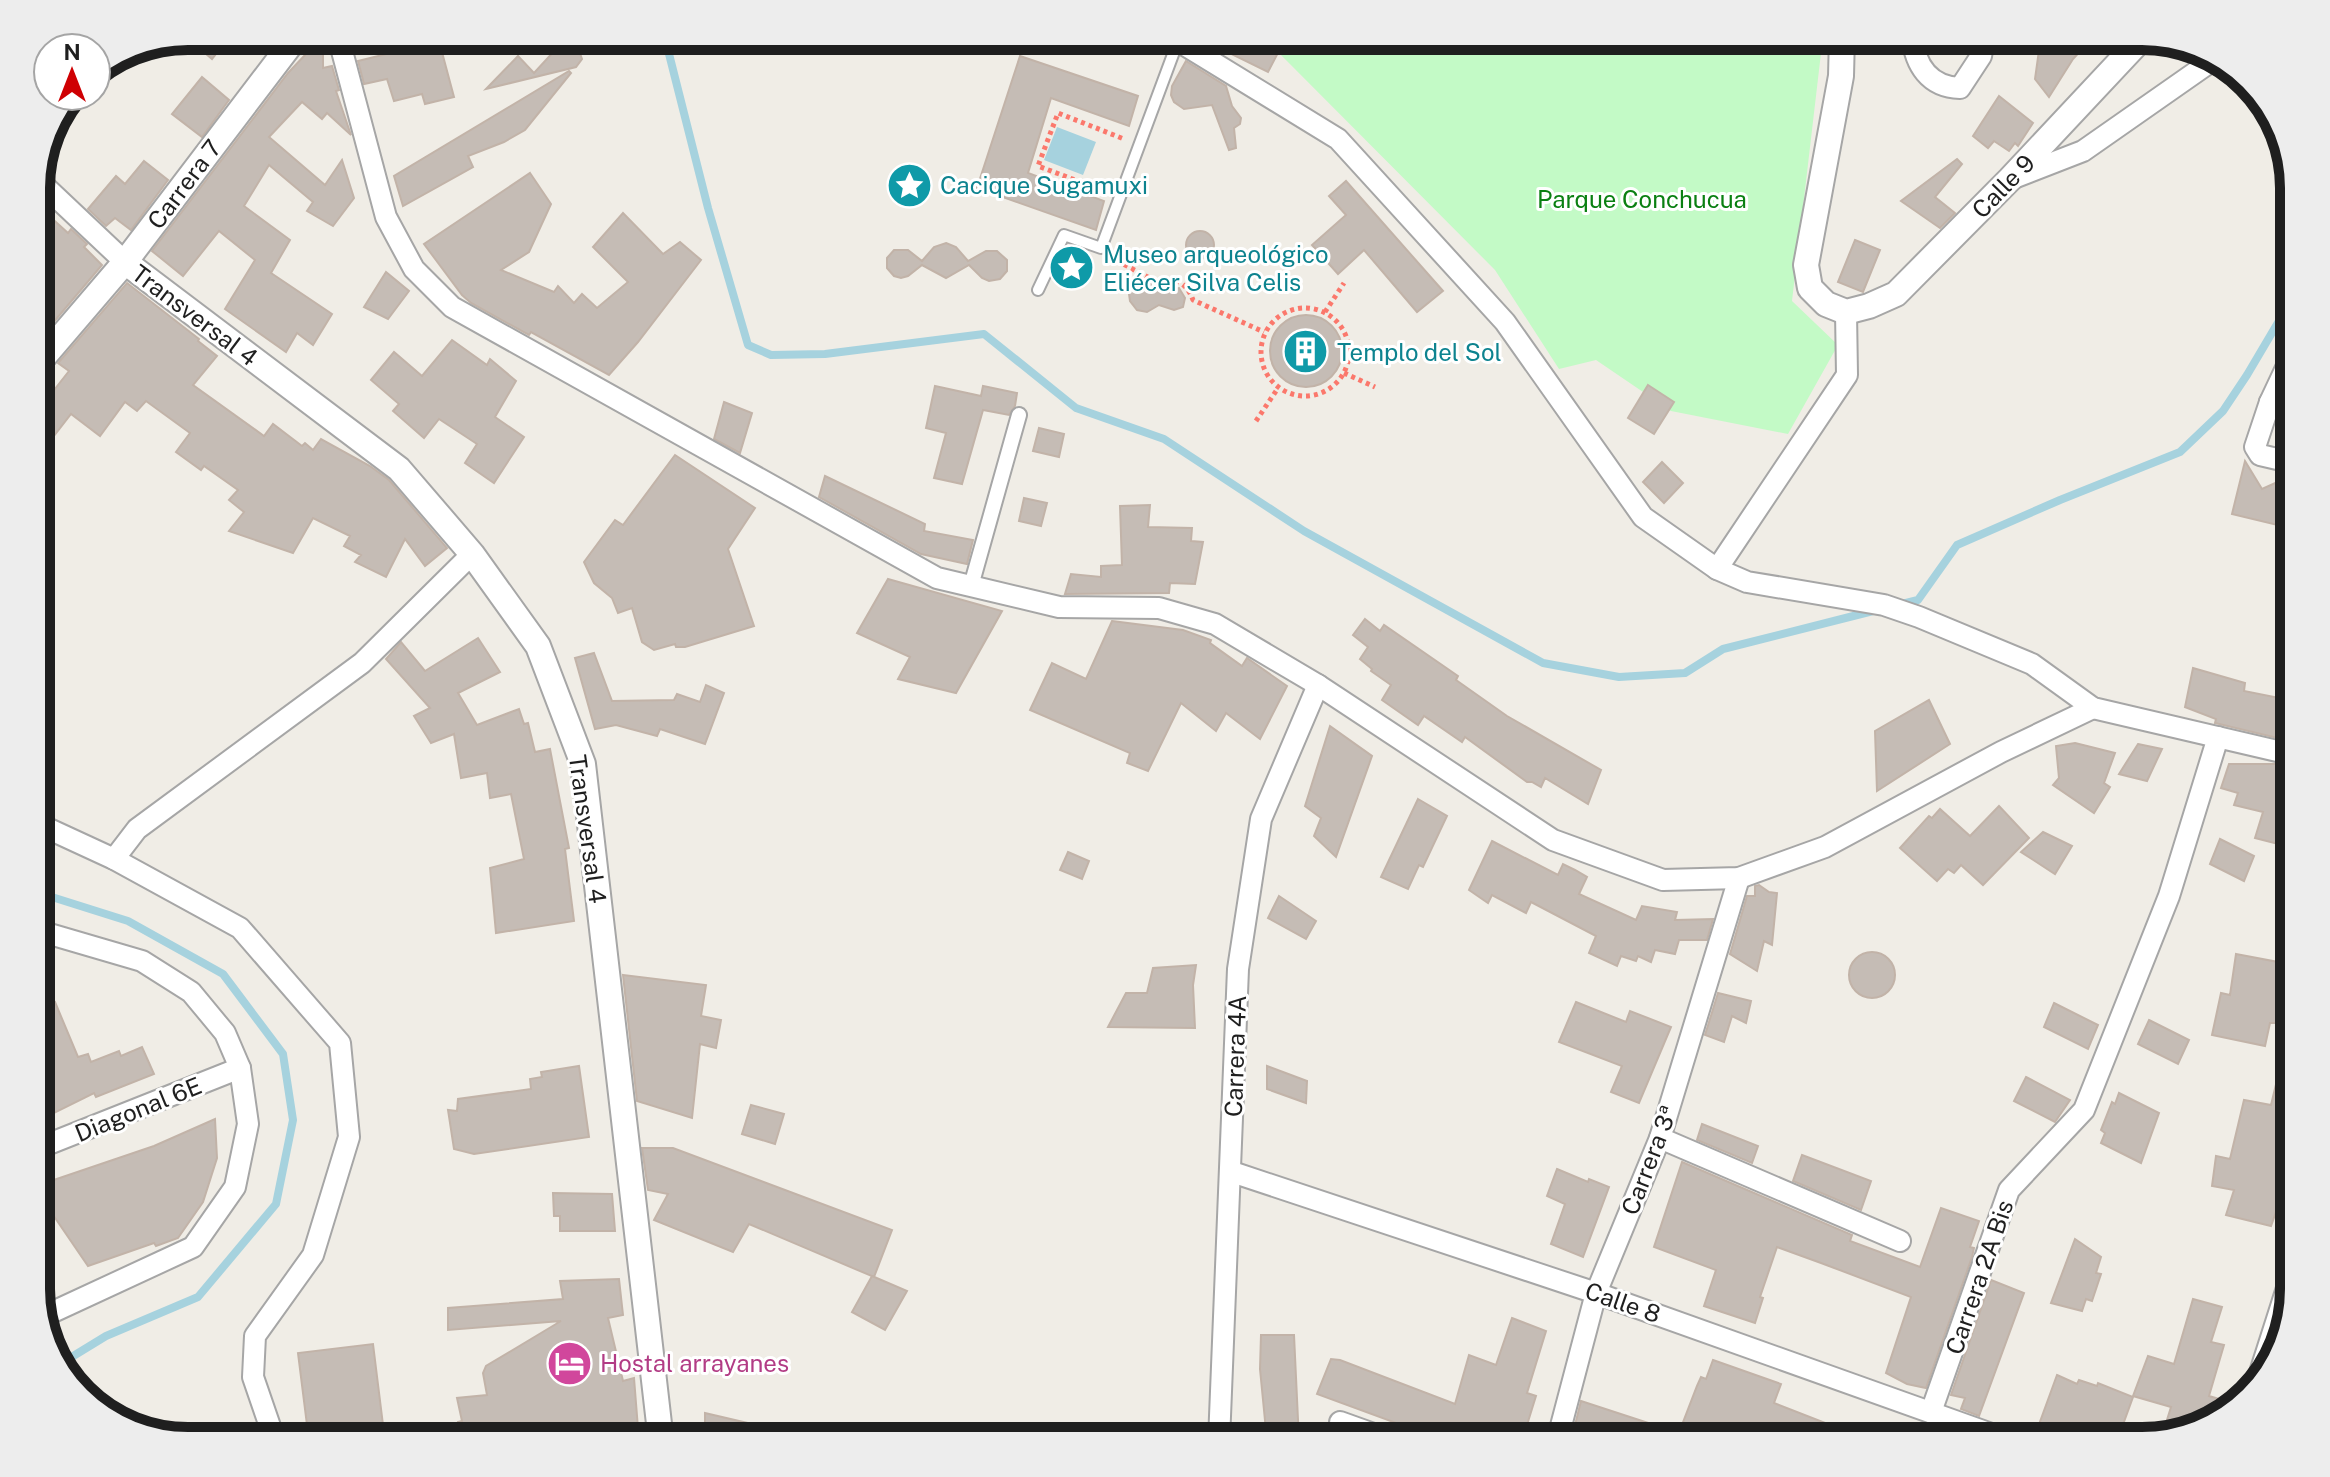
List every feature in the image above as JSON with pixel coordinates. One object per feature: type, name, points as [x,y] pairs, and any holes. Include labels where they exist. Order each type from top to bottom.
[{"type":"street","name":"Carrera 7","points":[[50,350],[125,262],[286,50]]},
{"type":"street","points":[[342,50],[386,217],[414,269],[452,307],[937,578],[1059,607],[1159,608],[1215,624],[1318,685],[1553,840],[1663,880],[1739,878],[1825,847],[2001,752],[2093,708]]},
{"type":"street","points":[[1189,50],[1338,139],[1505,322],[1643,517],[1717,569],[1747,582],[1884,605],[2032,664],[2093,708],[2280,752]]},
{"type":"street","points":[[1717,569],[1847,375],[1846,312],[1826,304],[1810,288],[1806,265],[1841,76],[1842,50]]},
{"type":"street","points":[[1913,50],[1928,77],[1944,88],[1960,88],[1982,50]]},
{"type":"street","name":"Calle 9","points":[[1846,312],[1896,294],[2131,50]]},
{"type":"street","points":[[2010,179],[2083,151],[2205,65]]},
{"type":"street","points":[[50,191],[125,262]]},
{"type":"street","name":"Transversal 4","points":[[125,262],[399,469],[472,554],[538,646],[583,764],[659,1427]]},
{"type":"street","points":[[2280,381],[2255,447],[2260,455],[2280,460]]},
{"type":"street","points":[[2270,402],[2280,411]]},
{"type":"street","points":[[971,586],[1019,415]]},
{"type":"street","points":[[114,859],[137,829],[362,663],[472,554]]},
{"type":"street","name":"Carrera 4A","points":[[1220,1427],[1238,969],[1261,819],[1318,685]]},
{"type":"street","name":"Carrera 2A Bis","points":[[1931,1412],[2009,1190],[2084,1110],[2169,896],[2218,737]]},
{"type":"street","points":[[50,829],[114,859],[240,928],[340,1043],[349,1137],[313,1255],[255,1336],[253,1377],[270,1427]]},
{"type":"street","name":"Carrera 3ª","points":[[1561,1427],[1596,1293],[1660,1138],[1739,878]]},
{"type":"street","points":[[50,934],[142,961],[191,992],[225,1033],[240,1068],[248,1124],[235,1187],[193,1247],[53,1312]]},
{"type":"street","name":"Diagonal 6E","points":[[50,1143],[240,1068]]},
{"type":"street","points":[[1660,1138],[1900,1241]]},
{"type":"street","name":"Calle 8","points":[[1232,1172],[1596,1293],[1972,1427]]},
{"type":"street","points":[[1340,1422],[1354,1427]]},
{"type":"lane","points":[[1038,290],[1064,235],[1101,248],[1140,145],[1168,50]]},
{"type":"path","points":[[1120,197],[1038,166],[1058,113],[1140,145]]},
{"type":"path","points":[[1101,248],[1114,261],[1155,281],[1170,278],[1182,283],[1193,300],[1264,332]]},
{"type":"path","points":[[1325,312],[1344,283]]},
{"type":"path","points":[[1297,308],[1325,312],[1336,321],[1349,345],[1349,359],[1344,373],[1335,385],[1322,393],[1292,395],[1278,388],[1267,377],[1261,363],[1260,347],[1264,332],[1273,321],[1297,308]]},
{"type":"path","points":[[1344,373],[1375,387]]},
{"type":"path","points":[[1256,421],[1278,388]]},
{"type":"green space","name":"Parque Conchucua","points":[[1276,50],[1821,50],[1792,301],[1838,345],[1788,434],[1671,411],[1596,360],[1559,369],[1495,270]]},
{"type":"water","points":[[1057,127],[1096,142],[1083,175],[1044,160]]},
{"type":"building","points":[[201,50],[219,50],[212,59]]},
{"type":"building","points":[[310,50],[323,50],[323,68],[332,66],[339,90],[336,91],[351,135],[327,113],[322,119],[302,102],[269,137],[325,185],[342,160],[354,198],[333,226],[307,211],[313,202],[269,165],[244,206],[290,240],[271,273],[332,314],[313,345],[297,333],[286,352],[225,309],[255,260],[219,231],[183,276],[152,251],[288,73]]},
{"type":"building","points":[[403,50],[441,50],[454,97],[425,104],[422,94],[394,101],[387,79],[364,84],[358,61]]},
{"type":"building","points":[[555,50],[579,50],[582,59],[576,67],[486,89],[518,56],[534,73]]},
{"type":"building","points":[[1223,50],[1279,50],[1268,72]]},
{"type":"building","points":[[2039,50],[2081,50],[2049,97],[2035,79]]},
{"type":"building","points":[[1020,56],[1138,96],[1129,126],[1051,98],[1028,173],[1104,201],[1096,230],[977,188]]},
{"type":"building","points":[[1186,61],[1226,86],[1232,106],[1241,118],[1240,124],[1234,128],[1236,148],[1229,150],[1212,105],[1184,109],[1174,102],[1172,86]]},
{"type":"building","points":[[569,71],[571,73],[525,130],[468,156],[473,167],[403,206],[394,176]]},
{"type":"building","points":[[202,77],[229,100],[202,137],[172,114]]},
{"type":"building","points":[[1999,96],[2033,123],[2018,146],[2015,143],[2009,151],[1994,141],[1988,148],[1973,136]]},
{"type":"building","points":[[1957,159],[1962,164],[1935,197],[1955,213],[1940,228],[1901,201]]},
{"type":"building","points":[[144,161],[168,180],[131,230],[115,218],[106,226],[88,209],[116,176],[125,184]]},
{"type":"building","points":[[530,173],[551,204],[529,252],[501,270],[554,292],[558,286],[574,303],[582,294],[597,308],[628,282],[593,247],[623,213],[663,254],[680,242],[701,260],[609,375],[471,303],[424,244]]},
{"type":"building","points":[[1346,181],[1443,291],[1417,312],[1364,250],[1338,274],[1312,245],[1346,215],[1329,196]]},
{"type":"building","points":[[50,217],[68,233],[71,229],[102,265],[50,326]]},
{"type":"building","points":[[1200,231],[1210,235],[1214,245],[1210,255],[1200,259],[1190,255],[1186,245],[1190,235]]},
{"type":"building","points":[[1855,240],[1880,250],[1863,292],[1838,282]]},
{"type":"building","points":[[946,243],[956,247],[968,261],[986,251],[997,251],[1007,260],[1007,271],[1000,279],[989,281],[969,265],[946,278],[922,265],[901,278],[894,276],[887,268],[887,258],[894,250],[908,250],[922,261],[934,247]]},
{"type":"building","points":[[386,272],[409,291],[388,319],[364,307]]},
{"type":"building","points":[[1142,281],[1152,283],[1161,291],[1179,288],[1185,298],[1183,307],[1174,310],[1159,305],[1147,312],[1137,310],[1129,294],[1134,284]]},
{"type":"building","points":[[127,283],[217,356],[193,385],[264,436],[273,424],[302,446],[305,443],[313,450],[321,439],[370,466],[389,480],[447,548],[425,566],[405,539],[386,577],[355,562],[361,555],[344,546],[350,536],[313,518],[293,553],[229,531],[244,512],[229,500],[238,490],[204,466],[201,470],[176,452],[190,433],[146,401],[137,411],[125,402],[100,436],[71,414],[50,441],[50,395],[69,371],[58,363]]},
{"type":"building","name":"Templo del Sol","points":[[1313,315],[1332,325],[1340,337],[1340,365],[1332,377],[1320,385],[1299,387],[1280,377],[1272,365],[1270,344],[1280,325],[1292,317]]},
{"type":"building","points":[[452,340],[487,365],[490,359],[516,381],[495,417],[524,437],[494,483],[465,463],[477,444],[439,419],[424,438],[393,411],[399,404],[371,380],[394,352],[422,376]]},
{"type":"building","points":[[1648,385],[1674,402],[1654,434],[1628,418]]},
{"type":"building","points":[[935,386],[981,396],[983,386],[1017,393],[1015,406],[1009,415],[983,410],[962,484],[934,478],[946,433],[926,428]]},
{"type":"building","points":[[724,402],[752,413],[740,453],[714,439]]},
{"type":"building","points":[[1039,428],[1064,434],[1059,457],[1033,451]]},
{"type":"building","points":[[675,455],[755,508],[728,549],[754,626],[685,647],[676,647],[675,644],[654,650],[642,642],[632,608],[618,613],[612,598],[594,583],[584,562],[615,520],[623,525]]},
{"type":"building","points":[[2245,461],[2262,489],[2280,481],[2280,526],[2232,514]]},
{"type":"building","points":[[1662,462],[1683,483],[1664,503],[1643,482]]},
{"type":"building","points":[[825,476],[925,524],[924,531],[973,540],[967,564],[921,554],[819,497]]},
{"type":"building","points":[[1024,498],[1047,503],[1041,526],[1019,521]]},
{"type":"building","points":[[1150,505],[1148,527],[1192,528],[1191,541],[1203,542],[1195,584],[1170,583],[1169,593],[1065,594],[1071,574],[1101,577],[1101,566],[1122,565],[1120,506]]},
{"type":"building","points":[[888,579],[1002,611],[956,693],[898,679],[910,657],[857,633]]},
{"type":"building","points":[[1365,619],[1380,631],[1384,625],[1458,676],[1456,680],[1507,716],[1601,770],[1588,804],[1545,778],[1541,787],[1527,782],[1465,737],[1462,742],[1424,716],[1418,725],[1382,700],[1391,685],[1360,659],[1368,647],[1353,635]]},
{"type":"building","points":[[1112,621],[1183,630],[1211,640],[1210,643],[1242,666],[1247,658],[1287,686],[1260,739],[1226,713],[1216,731],[1181,703],[1148,771],[1127,763],[1130,753],[1030,710],[1052,663],[1086,679]]},
{"type":"building","points":[[478,638],[500,672],[458,693],[477,725],[519,709],[524,724],[528,723],[535,752],[550,749],[569,848],[565,849],[574,921],[496,933],[490,868],[524,859],[511,794],[490,798],[487,773],[461,778],[454,734],[431,743],[414,716],[430,708],[386,659],[401,642],[425,671]]},
{"type":"building","points":[[594,653],[612,701],[674,700],[677,694],[700,702],[706,685],[724,693],[705,744],[660,729],[657,736],[616,725],[595,729],[575,658]]},
{"type":"building","points":[[2193,668],[2245,683],[2244,691],[2280,698],[2280,739],[2215,723],[2216,719],[2185,707]]},
{"type":"building","points":[[1929,700],[1950,744],[1877,791],[1875,731]]},
{"type":"building","points":[[1330,726],[1372,756],[1336,857],[1314,836],[1321,818],[1305,806]]},
{"type":"building","points":[[2075,743],[2115,753],[2104,783],[2110,787],[2094,813],[2053,785],[2059,778],[2056,746]]},
{"type":"building","points":[[2138,744],[2162,749],[2147,781],[2119,774]]},
{"type":"building","points":[[2229,764],[2280,765],[2280,844],[2255,838],[2263,812],[2234,805],[2238,793],[2221,788]]},
{"type":"building","points":[[1418,799],[1447,816],[1423,867],[1419,865],[1408,889],[1381,877]]},
{"type":"building","points":[[1999,806],[2029,838],[1983,885],[1961,865],[1954,873],[1948,869],[1937,881],[1900,848],[1929,816],[1932,818],[1940,809],[1970,836]]},
{"type":"building","points":[[2043,832],[2072,846],[2055,874],[2021,852]]},
{"type":"building","points":[[2220,839],[2254,856],[2244,881],[2210,864]]},
{"type":"building","points":[[1492,841],[1558,875],[1563,864],[1575,870],[1587,877],[1579,894],[1636,920],[1642,906],[1677,912],[1675,920],[1713,919],[1707,940],[1679,940],[1675,954],[1655,950],[1651,962],[1638,956],[1636,961],[1621,956],[1617,966],[1589,953],[1596,936],[1531,902],[1526,913],[1492,895],[1488,903],[1469,890]]},
{"type":"building","points":[[1068,852],[1089,861],[1082,879],[1060,870]]},
{"type":"building","points":[[1755,886],[1777,893],[1772,945],[1764,941],[1757,971],[1730,954],[1747,896],[1755,896]]},
{"type":"building","points":[[1279,896],[1316,921],[1306,939],[1268,918]]},
{"type":"building","points":[[1872,952],[1888,959],[1895,975],[1888,991],[1872,998],[1856,991],[1849,975],[1856,959]]},
{"type":"building","points":[[2236,954],[2280,962],[2280,1023],[2270,1023],[2265,1046],[2212,1035],[2221,993],[2230,995]]},
{"type":"building","points":[[1196,965],[1193,985],[1195,1028],[1108,1027],[1126,993],[1147,993],[1153,968]]},
{"type":"building","points":[[623,975],[706,985],[701,1016],[721,1020],[716,1048],[700,1044],[692,1118],[637,1101]]},
{"type":"building","points":[[1718,993],[1751,1001],[1746,1023],[1732,1016],[1724,1042],[1705,1035]]},
{"type":"building","points":[[55,1002],[78,1057],[88,1054],[91,1062],[119,1051],[121,1056],[142,1047],[154,1074],[96,1097],[94,1093],[50,1115],[50,1004]]},
{"type":"building","points":[[1576,1002],[1626,1022],[1630,1011],[1671,1027],[1639,1103],[1611,1092],[1622,1066],[1559,1042]]},
{"type":"building","points":[[2054,1003],[2098,1025],[2088,1049],[2044,1027]]},
{"type":"building","points":[[2149,1020],[2189,1040],[2178,1064],[2138,1044]]},
{"type":"building","points":[[579,1066],[589,1137],[474,1154],[454,1149],[448,1110],[457,1111],[458,1099],[531,1089],[530,1079],[542,1077],[541,1072]]},
{"type":"building","points":[[1267,1066],[1307,1081],[1306,1103],[1267,1089]]},
{"type":"building","points":[[2280,1068],[2280,1201],[2271,1226],[2226,1215],[2234,1190],[2212,1186],[2216,1156],[2230,1159],[2244,1100],[2271,1105]]},
{"type":"building","points":[[2026,1077],[2070,1100],[2055,1122],[2014,1101]]},
{"type":"building","points":[[2119,1093],[2159,1113],[2141,1163],[2101,1143],[2105,1133],[2101,1130]]},
{"type":"building","points":[[751,1105],[784,1114],[775,1144],[742,1134]]},
{"type":"building","points":[[215,1119],[217,1158],[203,1202],[178,1238],[88,1266],[50,1210],[50,1181],[154,1146]]},
{"type":"building","points":[[1702,1124],[1758,1146],[1752,1163],[1697,1140]]},
{"type":"building","points":[[642,1148],[673,1148],[892,1230],[874,1277],[749,1224],[733,1252],[654,1220],[668,1194],[648,1190]]},
{"type":"building","points":[[1802,1155],[1871,1181],[1861,1210],[1793,1181]]},
{"type":"building","points":[[1682,1162],[1852,1235],[1850,1241],[1920,1267],[1941,1208],[1979,1221],[1970,1247],[1974,1248],[1972,1257],[1926,1388],[1907,1384],[1886,1373],[1911,1297],[1821,1263],[1777,1247],[1760,1297],[1763,1298],[1755,1323],[1704,1306],[1716,1270],[1654,1247]]},
{"type":"building","points":[[1557,1169],[1609,1187],[1583,1257],[1551,1244],[1565,1204],[1547,1196]]},
{"type":"building","points":[[553,1193],[612,1194],[615,1231],[560,1231],[560,1216],[554,1216]]},
{"type":"building","points":[[2075,1239],[2101,1257],[2096,1273],[2101,1274],[2092,1301],[2086,1299],[2082,1311],[2051,1303]]},
{"type":"building","points":[[872,1276],[907,1291],[885,1330],[852,1312]]},
{"type":"building","points":[[619,1279],[623,1315],[608,1318],[623,1381],[634,1378],[638,1427],[459,1427],[458,1422],[462,1421],[457,1398],[487,1395],[483,1373],[486,1366],[561,1321],[448,1330],[448,1308],[563,1299],[560,1281]]},
{"type":"building","points":[[1991,1280],[2024,1293],[1979,1416],[1961,1409],[1965,1398],[1951,1395]]},
{"type":"building","points":[[2193,1299],[2222,1307],[2211,1342],[2224,1345],[2209,1396],[2224,1400],[2187,1420],[2166,1424],[2171,1407],[2133,1396],[2148,1356],[2174,1364]]},
{"type":"building","points":[[1512,1318],[1546,1331],[1527,1393],[1536,1396],[1526,1427],[1407,1427],[1317,1394],[1331,1359],[1455,1404],[1469,1355],[1496,1365]]},
{"type":"building","points":[[1261,1335],[1294,1335],[1298,1427],[1266,1427],[1260,1369]]},
{"type":"building","points":[[373,1344],[383,1427],[307,1427],[298,1353]]},
{"type":"building","points":[[1713,1360],[1781,1384],[1774,1403],[1836,1427],[1682,1425],[1701,1377],[1706,1379]]},
{"type":"building","points":[[2057,1375],[2077,1384],[2079,1380],[2097,1386],[2098,1383],[2133,1397],[2122,1427],[2038,1427]]},
{"type":"building","points":[[1581,1401],[1660,1427],[1574,1427]]},
{"type":"building","points":[[705,1413],[764,1427],[705,1427]]},
{"type":"waterway","points":[[668,50],[708,208],[748,345],[771,355],[825,354],[984,334],[1076,408],[1164,439],[1304,531],[1543,663],[1619,677],[1685,673],[1723,649],[1877,610]]},
{"type":"waterway","points":[[1898,605],[1918,600],[1957,545],[2180,452],[2223,411],[2280,319]]},
{"type":"waterway","points":[[50,896],[128,921],[223,974],[283,1054],[293,1120],[276,1204],[198,1297],[106,1336],[70,1358],[70,1361]]},
{"type":"place","name":"Cacique Sugamuxi","points":[[909,185]]},
{"type":"place","name":"Museo arqueológico Eliécer Silva Celis","points":[[1072,268]]},
{"type":"place","name":"Templo del Sol","points":[[1306,352]]},
{"type":"place","name":"Hostal arrayanes","points":[[569,1363]]}]
